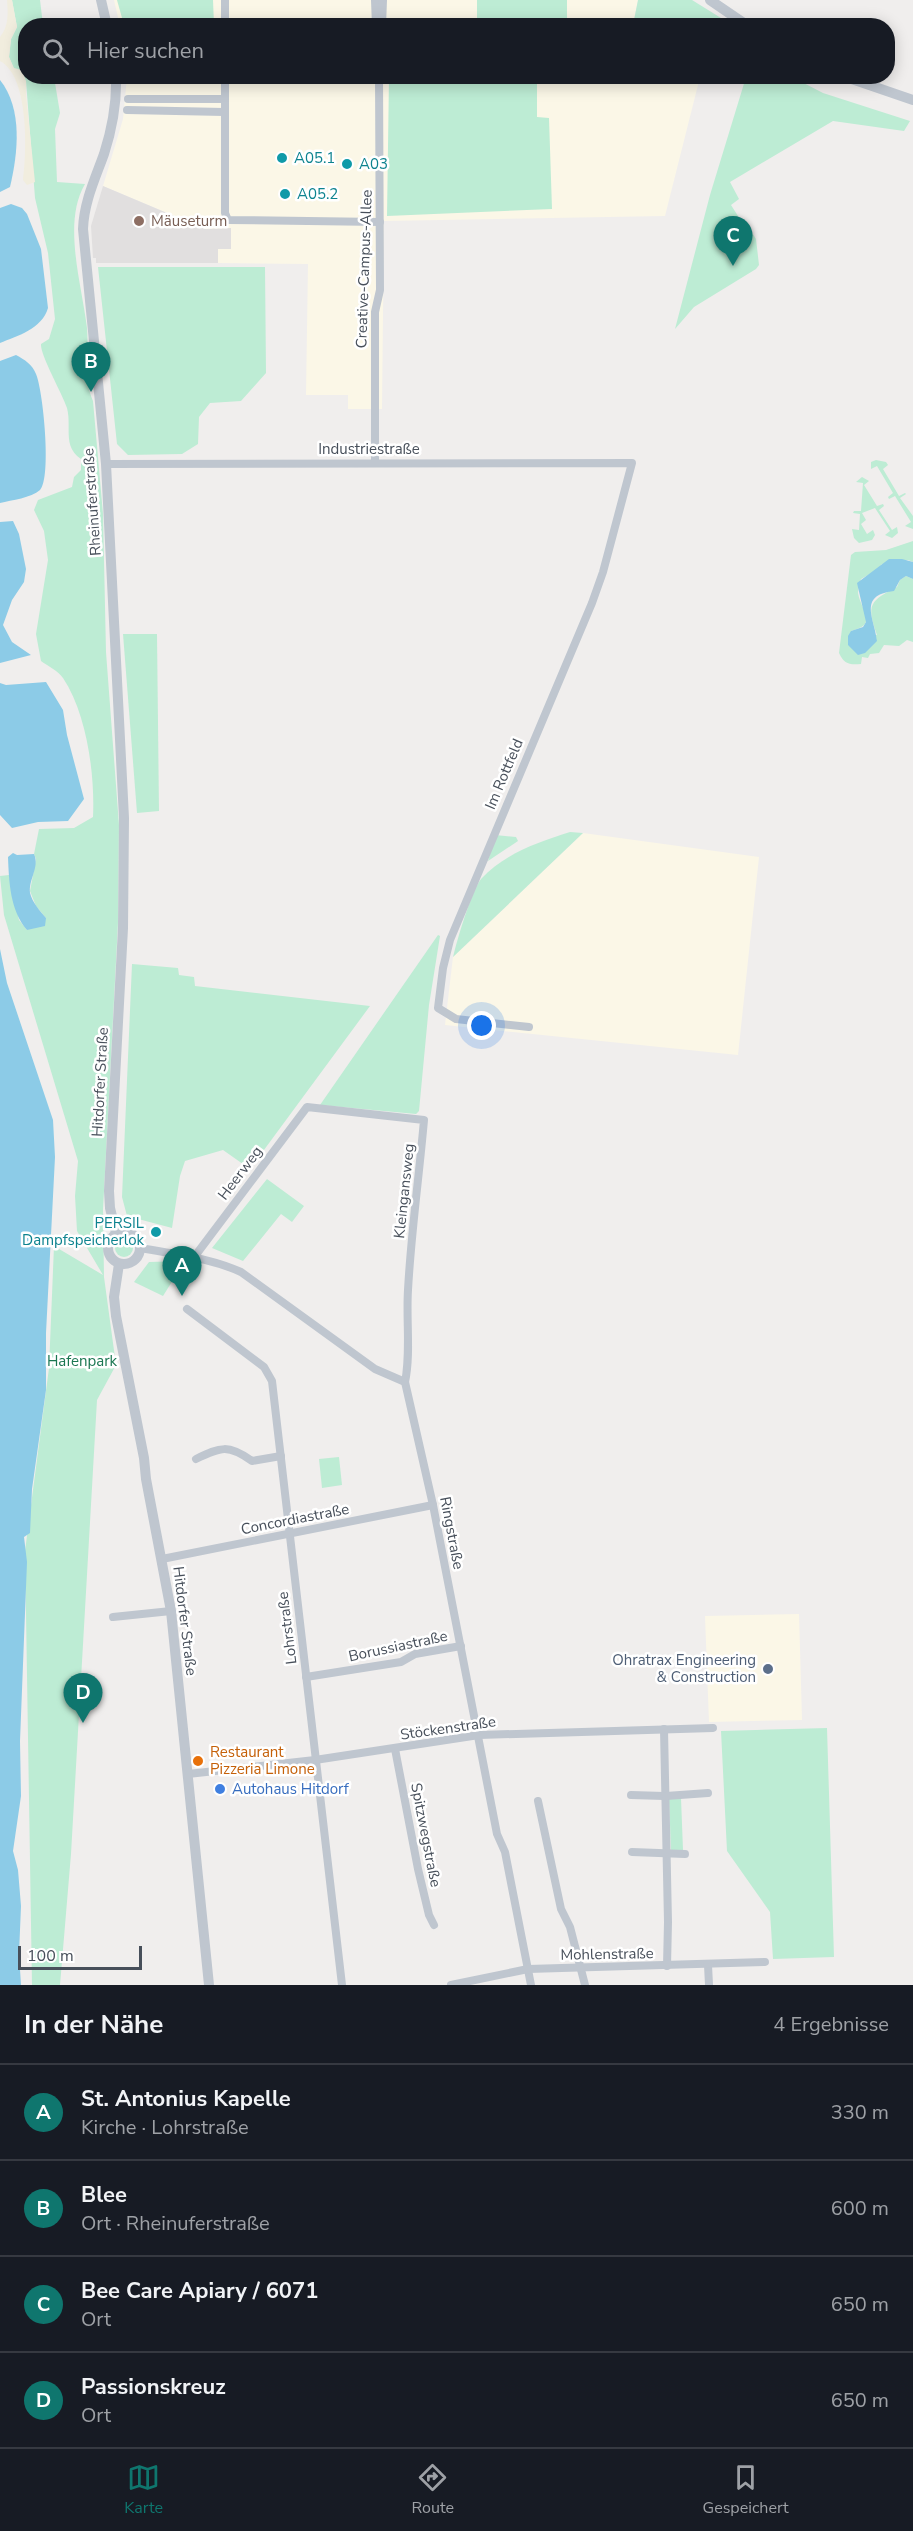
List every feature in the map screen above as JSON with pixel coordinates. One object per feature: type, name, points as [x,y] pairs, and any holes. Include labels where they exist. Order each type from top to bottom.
[{"type":"street","points":[[101,0],[106,18]]},
{"type":"street","points":[[225,0],[225,18]]},
{"type":"street","points":[[375,0],[376,18]]},
{"type":"street","points":[[382,18],[383,0]]},
{"type":"street","points":[[710,0],[736,18]]},
{"type":"street","name":"Rheinuferstraße","points":[[116,84],[111,129],[87,199],[83,229],[106,464],[124,818],[123,931]]},
{"type":"street","points":[[225,84],[225,213],[228,220],[380,222]]},
{"type":"street","name":"Creative-Campus-Allee","points":[[375,462],[375,312],[380,290],[379,84]]},
{"type":"street","points":[[866,84],[913,100]]},
{"type":"street","points":[[128,99],[225,99]]},
{"type":"street","points":[[127,110],[224,112]]},
{"type":"street","name":"Industriestraße","points":[[106,464],[632,463]]},
{"type":"street","name":"Im Rottfeld","points":[[529,1027],[456,1019],[438,1008],[443,968],[450,939],[472,882],[592,603],[603,572],[632,463]]},
{"type":"street","name":"Hitdorfer Straße","points":[[116,1233],[110,1208],[109,1191],[123,931]]},
{"type":"street","name":"Heerweg","points":[[195,1256],[306,1107]]},
{"type":"street","name":"Kleingansweg","points":[[306,1107],[424,1120],[408,1287],[406,1330],[408,1367],[405,1382]]},
{"type":"street","points":[[126,1232],[135,1235],[141,1248],[132,1263],[119,1264],[110,1257],[108,1251],[111,1238],[116,1233],[126,1232]]},
{"type":"street","points":[[141,1248],[221,1262],[241,1272],[375,1369],[405,1382]]},
{"type":"street","name":"Hitdorfer Straße","points":[[119,1264],[114,1297],[116,1316],[171,1611],[209,1985]]},
{"type":"street","name":"Lohrstraße","points":[[187,1309],[249,1355],[270,1374],[342,1985]]},
{"type":"street","name":"Ringstraße","points":[[405,1382],[433,1505],[498,1834],[505,1852],[531,1985]]},
{"type":"street","points":[[196,1459],[215,1450],[226,1448],[236,1449],[252,1461],[281,1456]]},
{"type":"street","name":"Concordiastraße","points":[[162,1559],[433,1505]]},
{"type":"street","points":[[113,1617],[171,1611]]},
{"type":"street","name":"Borussiastraße","points":[[306,1677],[401,1662],[415,1654],[461,1646]]},
{"type":"street","name":"Stöckenstraße","points":[[188,1774],[315,1760],[479,1735],[712,1728]]},
{"type":"street","points":[[664,1729],[667,1966]]},
{"type":"street","name":"Spitzwegstraße","points":[[395,1749],[421,1881],[429,1915],[434,1925]]},
{"type":"street","points":[[631,1795],[665,1796],[708,1793]]},
{"type":"street","points":[[538,1801],[561,1909],[570,1927],[585,1985]]},
{"type":"street","points":[[632,1852],[685,1854]]},
{"type":"street","name":"Mohlenstraße","points":[[451,1985],[528,1969],[765,1962]]},
{"type":"street","points":[[708,1965],[709,1985]]},
{"type":"shaded area","points":[[114,0],[638,0],[634,18],[118,18]]},
{"type":"shaded area","points":[[126,84],[698,84],[665,216],[384,221],[382,409],[348,409],[348,395],[306,395],[308,264],[218,263],[218,249],[205,229],[103,186],[123,119]]},
{"type":"shaded area","name":"Mäuseturm","points":[[103,186],[205,229],[231,228],[231,249],[218,249],[218,263],[96,263],[96,258],[93,258],[91,226]]},
{"type":"shaded area","points":[[583,833],[759,857],[738,1055],[445,1025],[453,957]]},
{"type":"shaded area","points":[[799,1614],[802,1720],[709,1722],[705,1616]]},
{"type":"green space","points":[[12,0],[40,0],[42,18],[18,18],[18,73],[9,57],[11,39],[17,27]]},
{"type":"green space","points":[[117,0],[213,0],[214,18],[122,18]]},
{"type":"green space","points":[[477,0],[567,0],[567,18],[477,18]]},
{"type":"green space","points":[[638,0],[692,0],[721,18],[634,18]]},
{"type":"green space","name":"Hafenpark","points":[[26,84],[55,84],[60,113],[55,129],[57,182],[85,184],[78,200],[74,235],[87,328],[87,375],[93,401],[103,514],[106,652],[119,825],[118,923],[103,1210],[104,1277],[116,1365],[97,1400],[71,1854],[60,1985],[32,1985],[25,1551],[49,1368],[54,1246],[103,1275],[77,1231],[75,1196],[78,1161],[4,915],[0,876],[9,875],[19,920],[27,930],[46,918],[36,906],[30,891],[39,829],[74,828],[93,817],[93,783],[84,727],[63,678],[41,661],[36,634],[48,560],[44,531],[34,510],[38,500],[72,487],[74,477],[81,470],[81,459],[72,448],[67,408],[47,365],[41,344],[49,339],[55,319],[48,253],[35,198]]},
{"type":"green space","points":[[389,84],[537,84],[537,117],[549,118],[552,209],[387,216]]},
{"type":"green space","points":[[744,84],[806,84],[823,93],[910,121],[904,131],[833,121],[730,182],[739,199],[731,205],[756,239],[759,265],[694,307],[675,329],[710,195]]},
{"type":"green space","points":[[98,267],[265,267],[266,373],[241,401],[210,403],[199,417],[198,444],[182,454],[128,455],[117,444]]},
{"type":"green space","points":[[876,460],[886,462],[888,465],[883,469],[899,496],[906,494],[900,498],[913,516],[913,529],[905,526],[911,522],[895,496],[889,499],[888,497],[893,493],[877,466],[871,469],[871,462]]},
{"type":"green space","points":[[862,477],[869,481],[864,485],[877,506],[883,504],[884,506],[879,510],[892,530],[897,527],[898,533],[892,538],[885,535],[890,531],[875,508],[862,513],[866,520],[861,524],[867,534],[873,530],[875,535],[872,540],[859,543],[854,538],[852,529],[859,530],[860,514],[853,513],[861,511],[863,483],[856,482]]},
{"type":"green space","points":[[913,541],[913,562],[908,560],[882,564],[877,570],[861,579],[858,593],[866,621],[864,625],[851,631],[877,635],[871,610],[873,605],[881,596],[897,587],[900,580],[906,576],[913,579],[913,642],[907,640],[899,646],[884,645],[879,653],[870,654],[868,658],[862,657],[861,664],[847,663],[839,653],[851,555],[855,552],[886,550]]},
{"type":"green space","points":[[123,634],[157,634],[159,811],[137,813]]},
{"type":"green space","points":[[570,832],[583,833],[453,957],[469,905],[481,879],[511,856]]},
{"type":"green space","points":[[495,835],[516,837],[518,841],[488,861]]},
{"type":"green space","points":[[438,935],[440,936],[429,1005],[419,1111],[416,1114],[320,1105]]},
{"type":"green space","points":[[132,964],[178,968],[179,975],[194,977],[195,986],[370,1006],[250,1169],[223,1150],[185,1161],[180,1176],[172,1228],[127,1216],[122,1197]]},
{"type":"green space","points":[[267,1179],[304,1206],[292,1222],[281,1214],[243,1261],[212,1248]]},
{"type":"green space","points":[[124,1239],[130,1242],[133,1248],[130,1254],[124,1257],[118,1254],[115,1248],[118,1242]]},
{"type":"green space","points":[[185,1261],[163,1296],[134,1282],[149,1262]]},
{"type":"green space","points":[[339,1457],[342,1485],[322,1488],[319,1459]]},
{"type":"green space","points":[[827,1728],[834,1957],[773,1959],[770,1912],[727,1851],[721,1731]]},
{"type":"green space","points":[[681,1798],[683,1850],[671,1850],[669,1799]]},
{"type":"sand","points":[[7,0],[12,0],[17,27],[11,39],[9,57],[14,68],[18,69],[18,84],[26,84],[35,182],[27,185],[23,180],[25,134],[21,98],[9,69],[0,61],[0,37],[8,15]]},
{"type":"water","points":[[0,80],[12,104],[17,132],[10,187],[0,192]]},
{"type":"water","points":[[11,204],[22,208],[27,214],[41,249],[48,308],[35,326],[0,343],[0,208]]},
{"type":"water","points":[[16,355],[32,368],[39,383],[46,452],[44,482],[36,493],[0,503],[0,361]]},
{"type":"water","points":[[13,521],[19,534],[26,569],[24,582],[12,600],[3,625],[12,642],[31,655],[0,663],[0,522]]},
{"type":"water","points":[[889,559],[913,562],[913,579],[906,576],[900,580],[894,591],[875,597],[871,609],[877,641],[865,653],[858,655],[848,645],[848,636],[851,631],[863,627],[866,622],[857,583]]},
{"type":"water","points":[[46,682],[63,710],[67,735],[84,799],[68,821],[38,822],[12,828],[0,815],[0,683],[6,685]]},
{"type":"water","points":[[13,853],[17,855],[34,854],[36,864],[30,893],[34,903],[46,918],[45,926],[27,930],[17,914],[9,876],[8,857]]},
{"type":"water","points":[[0,949],[7,983],[53,1120],[55,1157],[46,1333],[46,1390],[32,1489],[30,1533],[24,1537],[27,1562],[20,1741],[21,1796],[13,1851],[18,1870],[21,1906],[19,1954],[21,1985],[0,1985]]},
{"type":"place","name":"A05.1","points":[[282,158]]},
{"type":"place","name":"A03","points":[[347,164]]},
{"type":"place","name":"A05.2","points":[[285,194]]},
{"type":"place","name":"Mäuseturm","points":[[139,221]]},
{"type":"place","name":"Bee Care Apiary / 6071","points":[[733,266]]},
{"type":"place","name":"Blee","points":[[91,392]]},
{"type":"place","name":"PERSIL Dampfspeicherlok","points":[[156,1232]]},
{"type":"place","name":"St. Antonius Kapelle","points":[[182,1296]]},
{"type":"place","name":"Ohratrax Engineering & Construction","points":[[768,1669]]},
{"type":"place","name":"Passionskreuz","points":[[83,1723]]},
{"type":"place","name":"Restaurant Pizzeria Limone","points":[[198,1761]]},
{"type":"place","name":"Autohaus Hitdorf","points":[[220,1789]]}]
